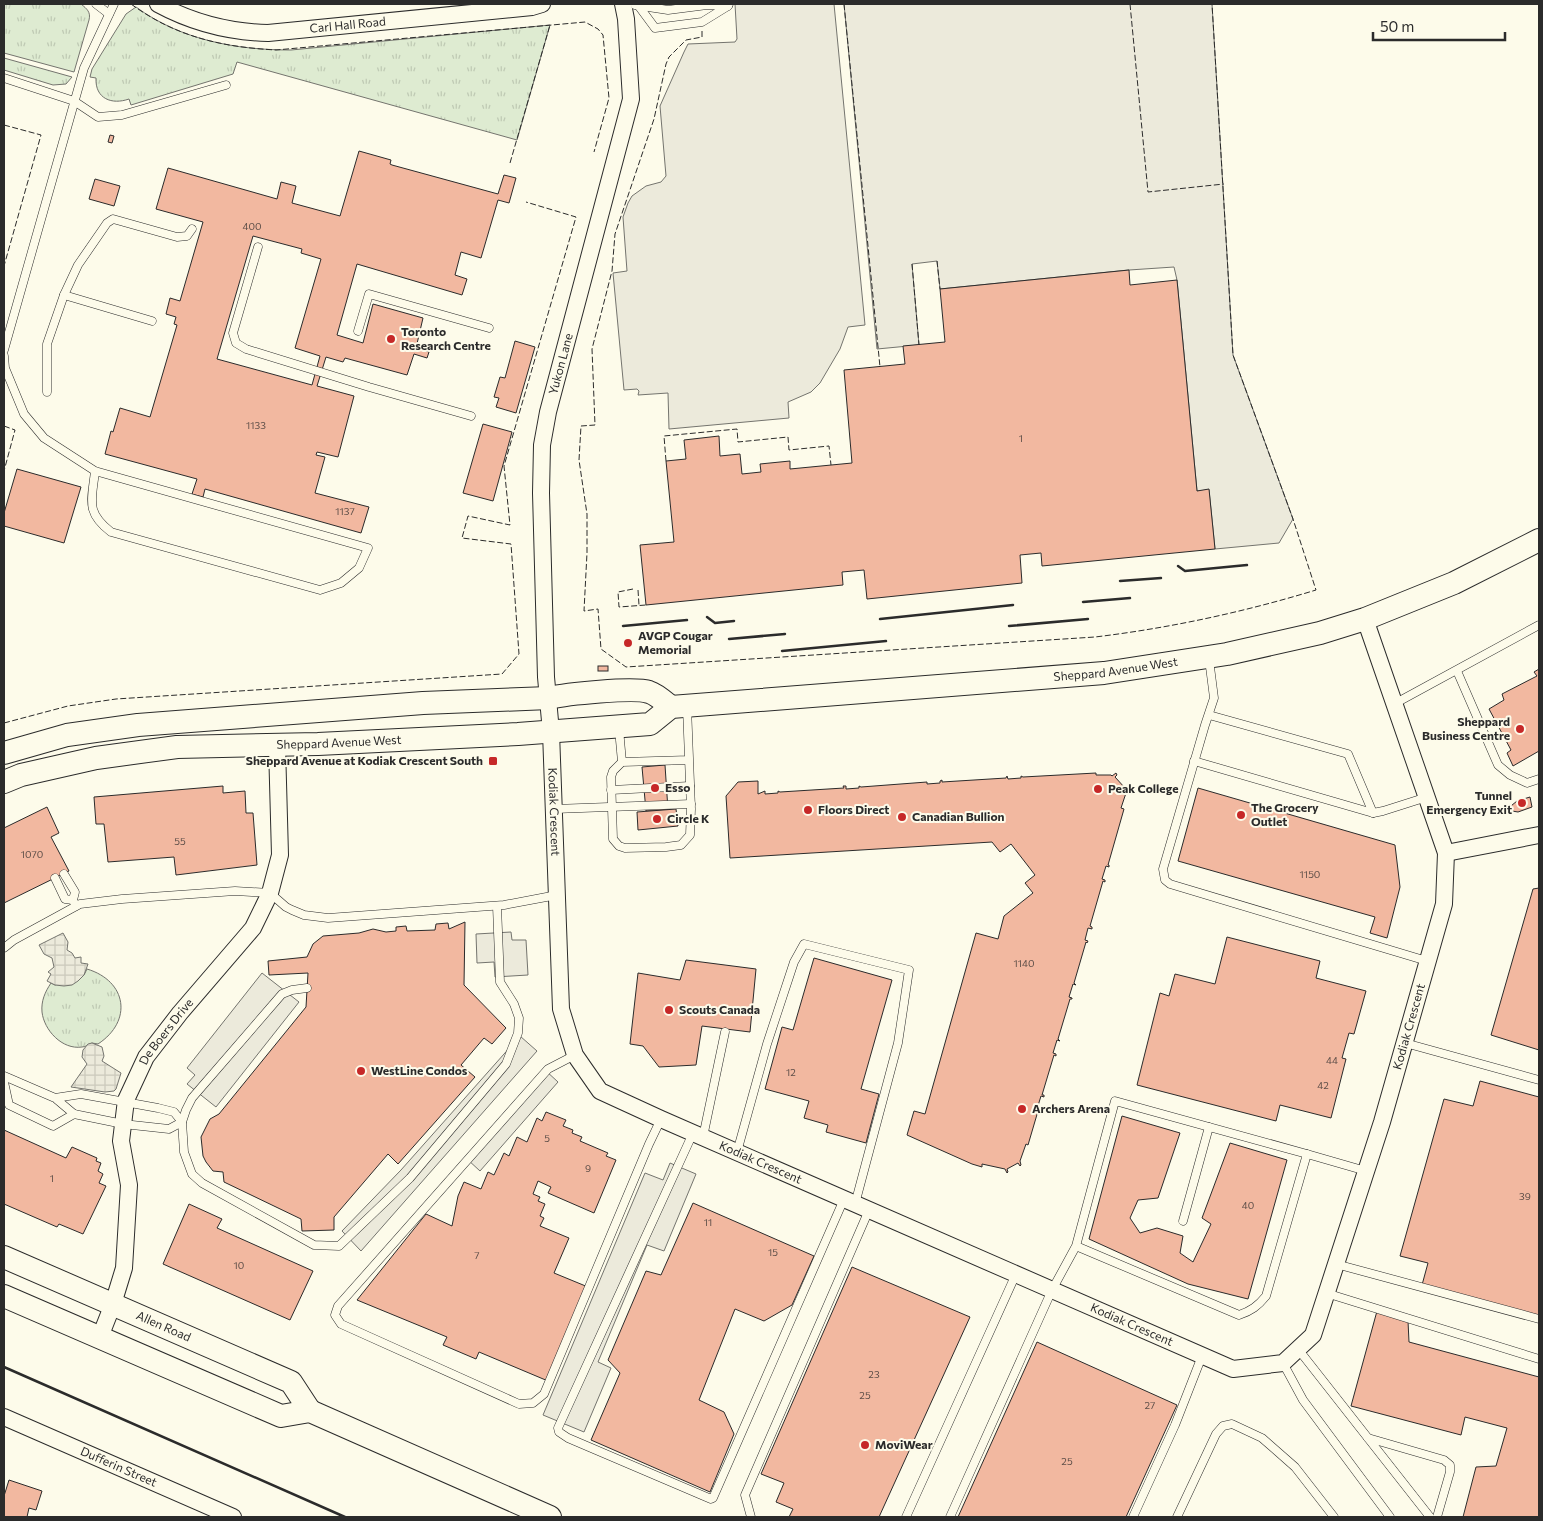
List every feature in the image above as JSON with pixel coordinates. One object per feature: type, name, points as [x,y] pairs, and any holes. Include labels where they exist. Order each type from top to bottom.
[{"type":"main road","name":"Sheppard Avenue West","points":[[4,782],[21,775],[114,756],[177,748],[277,746],[552,732],[650,724],[679,706],[1104,673],[1208,657],[1310,635],[1365,620],[1454,583],[1539,540]]},
{"type":"main road","points":[[4,753],[67,735],[138,725],[423,703],[549,698],[624,691],[649,692],[679,706]]},
{"type":"main road","name":"Allen Road","points":[[4,1257],[291,1382],[310,1411]]},
{"type":"main road","points":[[4,1296],[281,1416],[310,1411],[550,1517]]},
{"type":"street","name":"Carl Hall Road","points":[[158,4],[185,17],[214,26],[244,32],[268,33],[532,7],[542,4]]},
{"type":"street","name":"Yukon Lane","points":[[552,732],[546,677],[541,493],[542,445],[548,412],[631,99],[631,4]]},
{"type":"street","name":"Kodiak Crescent","points":[[552,732],[561,1008],[576,1055],[600,1091],[1233,1369],[1283,1363],[1313,1335],[1366,1172],[1444,904],[1446,853],[1365,620]]},
{"type":"street","name":"De Boers Drive","points":[[100,1337],[124,1268],[129,1185],[121,1141],[126,1103],[146,1057],[180,1013],[253,928],[270,893],[280,855],[277,746]]},
{"type":"street","points":[[1446,853],[1539,835]]},
{"type":"street","name":"Dufferin Street","points":[[4,1417],[233,1517]]},
{"type":"lane","points":[[96,4],[109,14]]},
{"type":"lane","points":[[4,350],[84,68],[114,4]]},
{"type":"lane","points":[[631,4],[655,28],[702,22],[729,5]]},
{"type":"lane","points":[[631,4],[668,10],[708,5],[729,5]]},
{"type":"lane","points":[[4,78],[74,101],[98,117],[122,114],[226,86]]},
{"type":"lane","points":[[48,392],[47,344],[64,295],[78,265],[107,223],[113,219],[177,237],[187,236],[192,229]]},
{"type":"lane","points":[[258,247],[233,333],[236,343],[246,349],[471,416]]},
{"type":"lane","points":[[358,331],[369,294],[489,328]]},
{"type":"lane","points":[[64,295],[152,321]]},
{"type":"lane","points":[[4,356],[5,368],[24,414],[44,438],[95,471],[368,548],[360,568],[341,583],[320,590],[111,532],[99,523],[91,509],[95,471]]},
{"type":"lane","points":[[1394,704],[1539,625]]},
{"type":"lane","points":[[1208,657],[1214,698],[1163,869],[1165,880],[1170,884],[1427,961]]},
{"type":"lane","points":[[1457,671],[1498,765],[1510,775],[1527,783],[1539,779]]},
{"type":"lane","points":[[679,706],[689,760],[690,835],[681,845],[625,848],[619,846],[613,838],[611,790],[613,771],[622,762],[689,760]]},
{"type":"lane","points":[[1209,715],[1348,754],[1373,813]]},
{"type":"lane","points":[[618,726],[622,762]]},
{"type":"lane","points":[[1194,762],[1373,813],[1427,798]]},
{"type":"lane","points":[[611,790],[690,786]]},
{"type":"lane","points":[[554,809],[690,804]]},
{"type":"lane","points":[[4,948],[74,903],[76,892],[64,874]]},
{"type":"lane","points":[[55,878],[65,899],[80,904],[226,891],[270,893],[292,910],[304,915],[328,918],[497,906],[557,895]]},
{"type":"lane","points":[[308,988],[292,990],[282,994],[192,1098],[182,1122],[184,1152],[192,1174],[202,1183],[314,1246],[338,1246],[410,1178],[506,1064],[518,1033],[519,1018],[514,1004],[500,982],[497,906]]},
{"type":"lane","points":[[737,1152],[767,1044],[794,962],[804,944],[909,970],[898,1043],[856,1204],[745,1495],[751,1517]]},
{"type":"lane","points":[[725,1032],[698,1135],[558,1428],[559,1432],[568,1438],[711,1499],[713,1498],[856,1204]]},
{"type":"lane","points":[[1405,1043],[1539,1080]]},
{"type":"lane","points":[[576,1055],[548,1070],[338,1306],[335,1315],[341,1324],[519,1404],[533,1403],[544,1394],[661,1119]]},
{"type":"lane","points":[[4,1076],[55,1098],[74,1114],[123,1124],[169,1129],[182,1122]]},
{"type":"lane","points":[[4,1082],[9,1106],[52,1126],[74,1114]]},
{"type":"lane","points":[[55,1098],[81,1094],[158,1108],[174,1112],[182,1122]]},
{"type":"lane","points":[[950,1517],[1052,1290],[1076,1246],[1115,1101],[1366,1172]]},
{"type":"lane","points":[[1183,1221],[1209,1127]]},
{"type":"lane","points":[[1076,1246],[1239,1314],[1249,1311],[1259,1306],[1266,1296],[1307,1154]]},
{"type":"lane","points":[[1336,1264],[1539,1319]]},
{"type":"lane","points":[[906,1517],[1016,1274]]},
{"type":"lane","points":[[1326,1293],[1539,1359]]},
{"type":"lane","points":[[1298,1349],[1430,1517]]},
{"type":"lane","points":[[1133,1517],[1175,1425],[1202,1356]]},
{"type":"lane","points":[[1283,1363],[1303,1400],[1390,1517]]},
{"type":"lane","points":[[1177,1517],[1216,1434],[1223,1426],[1232,1424],[1262,1438],[1296,1467],[1334,1517]]},
{"type":"lane","points":[[1368,1438],[1444,1460],[1450,1466],[1438,1517]]},
{"type":"green space","points":[[4,4],[81,4],[85,7],[89,13],[89,20],[74,72],[4,53]]},
{"type":"green space","points":[[136,7],[171,28],[190,35],[230,45],[270,50],[291,50],[550,25],[517,140],[237,62],[233,74],[131,105],[129,99],[111,101],[98,91],[96,78],[90,77],[92,69],[126,14]]},
{"type":"green space","points":[[4,58],[72,77],[66,84],[53,85],[4,70]]},
{"type":"green space","points":[[87,969],[111,983],[121,1002],[120,1013],[117,1024],[109,1035],[98,1044],[92,1043],[83,1047],[75,1047],[61,1042],[50,1032],[43,1019],[42,1004],[45,993],[51,983],[55,985],[84,975]]},
{"type":"shaded area","points":[[735,4],[834,4],[865,325],[848,327],[840,349],[820,383],[811,392],[788,402],[789,418],[669,429],[668,393],[638,395],[639,391],[637,389],[624,390],[613,273],[627,271],[623,217],[628,203],[632,196],[646,186],[661,182],[666,176],[660,106],[684,52],[688,44],[735,42],[737,39]]},
{"type":"shaded area","points":[[844,4],[1212,4],[1233,355],[1293,519],[1279,543],[1215,549],[1209,490],[1197,491],[1177,280],[1174,267],[940,289],[937,261],[912,264],[919,345],[877,349]]},
{"type":"shaded area","points":[[511,932],[512,940],[526,940],[528,975],[495,977],[494,962],[477,963],[476,934]]},
{"type":"shaded area","points":[[63,933],[68,942],[67,950],[75,958],[81,957],[81,963],[88,964],[84,975],[78,981],[72,985],[64,986],[55,985],[47,981],[51,974],[48,972],[54,967],[52,958],[44,954],[39,945]]},
{"type":"shaded area","points":[[262,973],[299,1002],[216,1107],[187,1084],[195,1075],[187,1068]]},
{"type":"shaded area","points":[[520,1036],[537,1051],[361,1251],[342,1231],[401,1170]]},
{"type":"shaded area","points":[[92,1043],[102,1047],[104,1056],[102,1061],[121,1073],[114,1091],[105,1092],[71,1087],[87,1064],[82,1057],[83,1050],[88,1044]]},
{"type":"shaded area","points":[[545,1070],[558,1082],[480,1171],[467,1159]]},
{"type":"shaded area","points":[[670,1163],[696,1174],[664,1251],[647,1245],[598,1362],[611,1368],[584,1432],[543,1415],[645,1173],[663,1180]]},
{"type":"building","points":[[110,135],[114,136],[112,143],[108,142]]},
{"type":"building","name":"Toronto Research Centre","points":[[359,151],[391,160],[390,164],[392,165],[498,194],[504,175],[516,178],[509,203],[498,200],[481,258],[461,252],[455,275],[467,279],[462,295],[357,264],[337,335],[363,343],[373,304],[423,318],[416,348],[429,352],[427,358],[414,354],[407,375],[345,358],[343,362],[326,357],[317,386],[354,396],[338,457],[317,452],[316,455],[325,457],[315,493],[369,507],[361,533],[205,489],[203,497],[192,494],[197,479],[105,454],[120,408],[150,417],[177,325],[174,324],[176,317],[166,314],[170,298],[180,301],[203,222],[156,209],[168,168],[277,199],[281,182],[296,186],[292,203],[340,216]],"holes":[[[253,236],[302,249],[301,253],[321,259],[295,348],[320,356],[312,385],[217,359]]]},
{"type":"building","points":[[95,179],[120,186],[114,206],[89,199]]},
{"type":"building","points":[[1129,270],[1130,285],[1177,280],[1197,491],[1209,489],[1215,549],[1042,566],[1041,553],[1020,555],[1022,583],[867,599],[864,570],[842,572],[843,585],[646,605],[640,545],[674,542],[666,461],[686,459],[684,440],[719,436],[720,456],[740,454],[742,474],[761,472],[760,464],[790,461],[790,469],[852,463],[844,370],[905,364],[903,346],[945,342],[940,289]]},
{"type":"building","points":[[515,341],[535,347],[516,413],[496,407],[499,398],[494,397],[500,377],[505,378]]},
{"type":"building","points":[[483,424],[512,432],[493,501],[463,493]]},
{"type":"building","points":[[17,469],[81,487],[64,543],[4,526],[4,513]]},
{"type":"building","points":[[598,666],[608,666],[608,671],[598,671]]},
{"type":"building","name":"Sheppard Business Centre","points":[[1539,669],[1539,751],[1513,766],[1507,753],[1511,750],[1489,709],[1504,700],[1502,694],[1537,676],[1534,672]]},
{"type":"building","points":[[665,765],[668,810],[646,811],[642,767]]},
{"type":"building","points":[[1096,773],[1096,775],[1112,776],[1116,773],[1115,777],[1125,788],[1126,786],[1128,788],[1124,791],[1126,793],[1121,808],[1124,809],[1109,867],[1106,866],[1102,879],[1105,882],[1103,881],[1090,926],[1092,929],[1088,928],[1085,940],[1088,941],[1086,942],[1074,983],[1076,985],[1073,984],[1069,997],[1072,999],[1070,999],[1058,1039],[1060,1041],[1057,1040],[1053,1053],[1056,1056],[1054,1055],[1042,1095],[1044,1097],[1041,1096],[1037,1109],[1040,1110],[1038,1111],[1028,1145],[1026,1144],[1020,1166],[1018,1163],[1007,1169],[1007,1173],[1005,1169],[972,1164],[907,1135],[914,1111],[925,1114],[976,933],[998,939],[1004,916],[1033,893],[1025,883],[1035,875],[1011,844],[1000,852],[992,842],[730,858],[726,796],[738,782],[758,781],[758,794],[765,791],[765,794],[778,793],[778,791],[844,788],[843,786],[846,786],[846,789],[859,788],[859,786],[940,783],[942,780],[942,782],[1006,778],[1007,776],[1008,779],[1021,778],[1021,776]]},
{"type":"building","points":[[223,786],[223,793],[245,791],[246,813],[253,813],[257,865],[176,875],[174,857],[108,862],[104,824],[96,824],[94,797]]},
{"type":"building","points":[[1198,788],[1395,845],[1400,887],[1387,938],[1370,933],[1375,917],[1178,861]]},
{"type":"building","name":"Tunnel Emergency Exit","points":[[1530,797],[1532,807],[1518,812],[1506,810],[1517,801]]},
{"type":"building","points":[[47,807],[59,833],[51,837],[69,871],[4,903],[4,828]]},
{"type":"building","name":"Circle K","points":[[676,809],[678,826],[638,830],[637,812]]},
{"type":"building","points":[[1539,888],[1539,1050],[1491,1035],[1533,889]]},
{"type":"building","name":"WestLine Condos","points":[[465,922],[464,985],[506,1028],[492,1044],[484,1038],[461,1065],[475,1077],[398,1164],[388,1154],[334,1217],[334,1230],[302,1231],[301,1219],[224,1182],[223,1172],[213,1171],[206,1162],[203,1156],[201,1137],[210,1119],[219,1114],[306,1007],[308,973],[269,975],[268,961],[307,957],[313,944],[323,936],[359,933],[373,929],[386,932],[396,931],[396,927],[406,926],[407,931],[435,930],[436,924],[448,923],[449,929]]},
{"type":"building","points":[[1227,937],[1320,961],[1316,978],[1366,991],[1354,1034],[1349,1033],[1342,1058],[1346,1059],[1331,1118],[1280,1105],[1276,1121],[1137,1085],[1160,993],[1169,996],[1175,974],[1215,984]]},
{"type":"building","points":[[814,958],[892,980],[861,1089],[879,1094],[866,1143],[826,1132],[828,1125],[804,1118],[809,1101],[765,1089],[782,1027],[793,1030]]},
{"type":"building","points":[[686,960],[756,969],[750,1032],[702,1026],[696,1065],[659,1067],[643,1046],[630,1044],[638,973],[680,980]]},
{"type":"building","points":[[1480,1081],[1539,1097],[1539,1317],[1422,1285],[1428,1263],[1400,1256],[1444,1099],[1473,1106]]},
{"type":"building","points":[[546,1112],[566,1120],[563,1126],[573,1130],[572,1133],[582,1137],[580,1141],[608,1153],[606,1156],[616,1160],[594,1213],[548,1193],[551,1187],[538,1181],[533,1194],[540,1197],[538,1201],[545,1204],[540,1216],[544,1218],[540,1226],[569,1238],[554,1273],[588,1287],[548,1381],[479,1352],[476,1359],[443,1345],[447,1337],[357,1300],[426,1214],[452,1226],[458,1196],[464,1182],[481,1189],[488,1172],[494,1175],[504,1153],[509,1156],[517,1137],[527,1142],[537,1118],[542,1121]]},
{"type":"building","points":[[1122,1116],[1180,1133],[1158,1198],[1138,1200],[1130,1218],[1140,1233],[1157,1228],[1183,1236],[1180,1253],[1193,1262],[1211,1224],[1202,1218],[1230,1143],[1287,1160],[1248,1299],[1188,1284],[1089,1239]]},
{"type":"building","points":[[4,1130],[66,1158],[72,1147],[97,1158],[96,1161],[101,1163],[98,1171],[103,1174],[99,1183],[106,1186],[83,1234],[59,1224],[57,1227],[4,1204]]},
{"type":"building","points":[[693,1203],[814,1256],[792,1305],[764,1321],[735,1309],[699,1400],[724,1412],[734,1434],[710,1492],[591,1440],[620,1373],[608,1360],[646,1271],[661,1275]]},
{"type":"building","points":[[189,1204],[222,1219],[217,1228],[313,1271],[290,1320],[163,1264]]},
{"type":"building","points":[[852,1267],[970,1317],[879,1517],[789,1517],[793,1509],[776,1502],[784,1483],[761,1474]]},
{"type":"building","points":[[1377,1311],[1408,1321],[1409,1342],[1539,1377],[1539,1517],[1463,1517],[1476,1467],[1496,1466],[1507,1428],[1465,1417],[1461,1435],[1351,1406]]},
{"type":"building","points":[[1037,1342],[1177,1405],[1126,1517],[958,1517]]},
{"type":"building","points":[[9,1480],[42,1491],[36,1510],[29,1508],[27,1517],[4,1517],[4,1496]]},
{"type":"fence","points":[[131,4],[165,25],[200,38],[218,43],[276,50],[585,22],[598,29],[603,35],[609,98],[594,152]]},
{"type":"fence","points":[[844,4],[880,367]]},
{"type":"fence","points":[[1130,4],[1148,192],[1224,184]]},
{"type":"fence","points":[[702,31],[702,37],[686,40],[669,57],[666,64],[654,119],[615,234],[612,271],[592,349],[595,425],[581,426],[579,460],[587,514],[584,611],[598,609],[601,649],[626,667],[1095,637],[1207,618],[1316,590],[1293,519],[1233,355],[1212,4]]},
{"type":"fence","points":[[510,163],[550,25]]},
{"type":"fence","points":[[4,125],[41,135],[4,266]]},
{"type":"fence","points":[[4,723],[68,706],[116,699],[502,674],[519,654],[511,544],[462,538],[468,516],[510,525],[504,466],[576,217],[526,202]]},
{"type":"fence","points":[[937,261],[940,289]]},
{"type":"fence","points":[[912,264],[919,345]]},
{"type":"fence","points":[[4,426],[15,430],[4,471]]},
{"type":"fence","points":[[666,461],[664,436],[737,429],[738,442],[788,437],[789,450],[829,446],[831,465]]},
{"type":"fence","points":[[633,589],[618,592],[619,607],[646,605]]},
{"type":"fence","points":[[638,590],[639,605]]},
{"type":"wall","points":[[1178,566],[1185,571],[1247,565]]},
{"type":"wall","points":[[1120,581],[1161,578]]},
{"type":"wall","points":[[1083,602],[1130,598]]},
{"type":"wall","points":[[880,619],[1013,605]]},
{"type":"wall","points":[[707,617],[715,623],[734,621]]},
{"type":"wall","points":[[1009,626],[1088,619]]},
{"type":"wall","points":[[623,626],[687,620]]},
{"type":"wall","points":[[729,639],[785,634]]},
{"type":"wall","points":[[782,651],[886,641]]},
{"type":"wall","points":[[4,1367],[345,1517]]},
{"type":"place","name":"Toronto Research Centre","points":[[391,339]]},
{"type":"place","name":"AVGP Cougar Memorial","points":[[628,643]]},
{"type":"place","name":"Sheppard Business Centre","points":[[1520,729]]},
{"type":"place","name":"Sheppard Avenue at Kodiak Crescent South","points":[[493,761]]},
{"type":"place","name":"Esso","points":[[655,788]]},
{"type":"place","name":"Peak College","points":[[1098,789]]},
{"type":"place","name":"Tunnel Emergency Exit","points":[[1522,803]]},
{"type":"place","name":"Floors Direct","points":[[808,810]]},
{"type":"place","name":"The Grocery Outlet","points":[[1241,815]]},
{"type":"place","name":"Canadian Bullion","points":[[902,817]]},
{"type":"place","name":"Circle K","points":[[657,819]]},
{"type":"place","name":"Scouts Canada","points":[[669,1010]]},
{"type":"place","name":"WestLine Condos","points":[[361,1071]]},
{"type":"place","name":"Archers Arena","points":[[1022,1109]]},
{"type":"place","name":"MoviWear","points":[[865,1445]]}]
